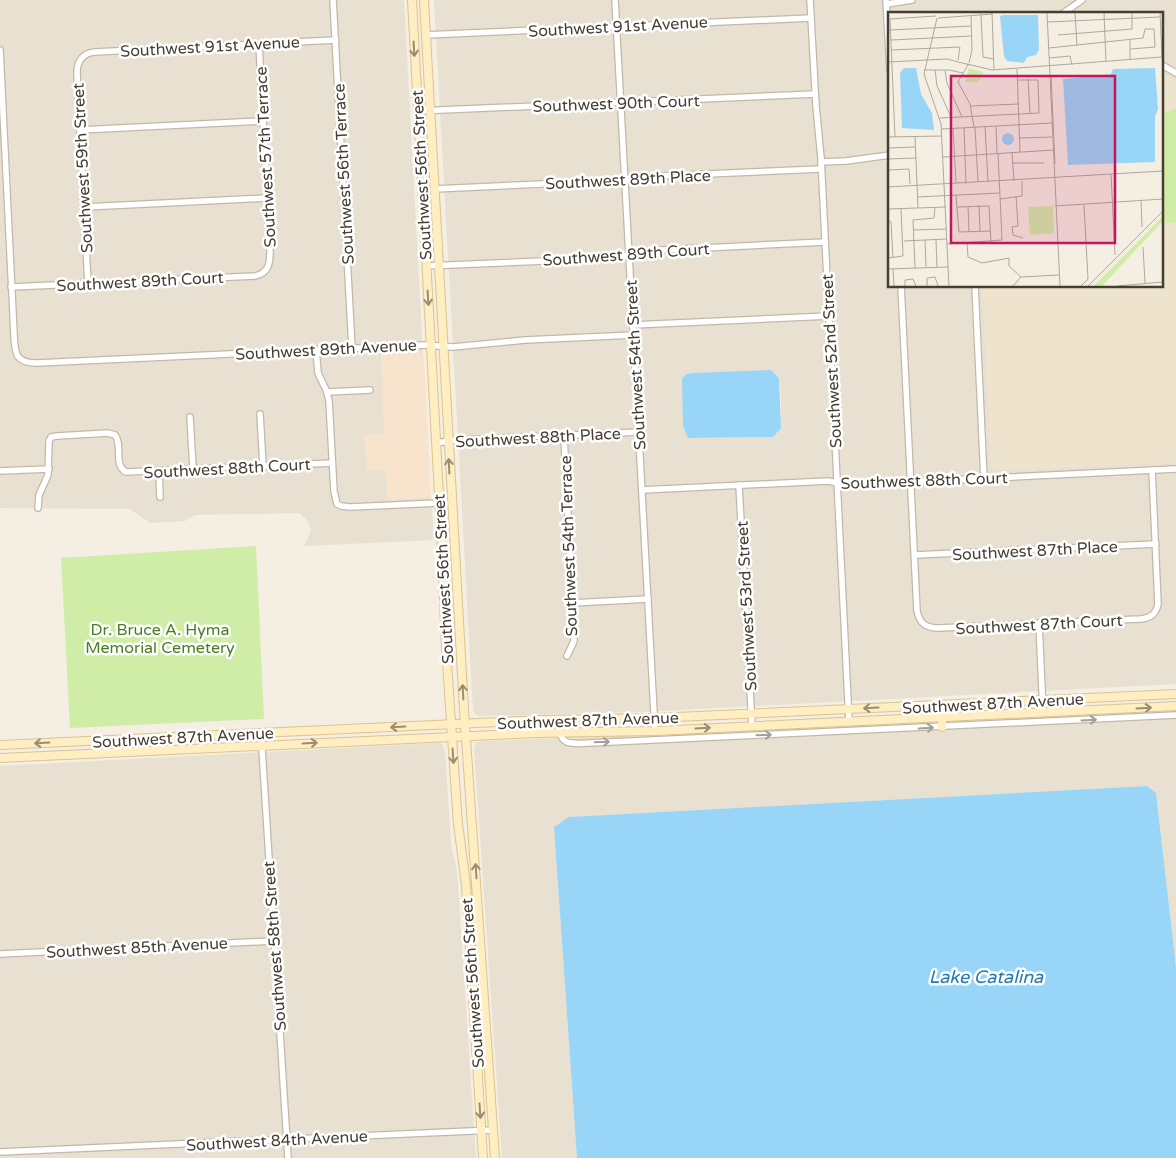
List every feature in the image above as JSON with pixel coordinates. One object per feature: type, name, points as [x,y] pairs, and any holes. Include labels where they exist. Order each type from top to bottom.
[{"type":"main road","name":"Southwest 56th Street","points":[[412,0],[440,503],[446,649],[458,824],[464,869],[484,1158]]},
{"type":"main road","name":"Southwest 56th Street","points":[[424,0],[465,736],[495,1158]]},
{"type":"main road","name":"Southwest 87th Avenue","points":[[2,745],[465,724],[751,714],[1176,694]]},
{"type":"main road","points":[[942,705],[942,727]]},
{"type":"main road","name":"Southwest 87th Avenue","points":[[2,758],[560,732],[655,731],[1176,706]]},
{"type":"main road","points":[[560,732],[562,727],[573,720]]},
{"type":"main road","points":[[161,738],[162,750]]},
{"type":"main road","points":[[95,741],[95,753]]},
{"type":"main road","points":[[64,742],[65,755]]},
{"type":"main road","points":[[2,745],[2,758]]},
{"type":"main road","points":[[471,967],[482,966]]},
{"type":"street","name":"Southwest 56th Terrace","points":[[333,0],[352,348]]},
{"type":"street","name":"Southwest 54th Street","points":[[615,0],[655,731]]},
{"type":"street","name":"Southwest 52nd Street","points":[[810,0],[821,162],[849,722]]},
{"type":"street","points":[[888,25],[887,2],[912,0]]},
{"type":"street","points":[[1065,12],[1082,0]]},
{"type":"street","name":"Southwest 91st Avenue","points":[[426,35],[811,18]]},
{"type":"street","name":"Southwest 91st Avenue","points":[[84,55],[95,52],[336,40]]},
{"type":"street","name":"Southwest 57th Terrace","points":[[259,44],[270,259],[267,269]]},
{"type":"street","points":[[0,50],[11,287]]},
{"type":"street","name":"Southwest 59th Street","points":[[84,55],[77,68],[88,284]]},
{"type":"street","points":[[1164,66],[1176,73]]},
{"type":"street","name":"Southwest 90th Court","points":[[418,111],[815,94]]},
{"type":"street","points":[[80,130],[263,121]]},
{"type":"street","points":[[821,162],[846,161],[888,155]]},
{"type":"street","name":"Southwest 89th Place","points":[[434,189],[821,170]]},
{"type":"street","points":[[85,207],[267,198]]},
{"type":"street","name":"Southwest 89th Court","points":[[426,266],[618,258],[651,250],[825,242]]},
{"type":"street","name":"Southwest 89th Court","points":[[11,287],[252,276],[260,275],[267,269]]},
{"type":"street","name":"Southwest 89th Avenue","points":[[11,287],[15,346],[20,359],[26,362],[37,363],[316,349],[443,346],[634,335]]},
{"type":"street","points":[[901,288],[915,555]]},
{"type":"street","points":[[975,288],[984,478]]},
{"type":"street","points":[[633,325],[829,316]]},
{"type":"street","points":[[316,349],[318,374],[327,392],[336,504],[350,507],[440,503]]},
{"type":"street","points":[[327,392],[370,390]]},
{"type":"street","points":[[260,414],[263,466]]},
{"type":"street","points":[[190,417],[193,469]]},
{"type":"street","name":"Southwest 88th Place","points":[[436,443],[639,432]]},
{"type":"street","name":"Southwest 88th Court","points":[[49,469],[48,444],[51,437],[108,433],[116,436],[119,463],[122,470],[128,472],[332,463]]},
{"type":"street","name":"Southwest 54th Terrace","points":[[564,435],[574,641],[567,656]]},
{"type":"street","points":[[0,471],[49,469],[39,495],[38,508]]},
{"type":"street","name":"Southwest 88th Court","points":[[642,490],[828,481],[848,485],[1176,469]]},
{"type":"street","points":[[1152,470],[1156,544]]},
{"type":"street","points":[[159,471],[160,497]]},
{"type":"street","name":"Southwest 53rd Street","points":[[739,485],[752,726]]},
{"type":"street","name":"Southwest 87th Place","points":[[915,555],[1156,544]]},
{"type":"street","name":"Southwest 87th Court","points":[[915,555],[917,611],[920,621],[928,627],[1140,619],[1154,614],[1158,604],[1156,544]]},
{"type":"street","points":[[572,603],[648,599]]},
{"type":"street","points":[[1039,623],[1043,712]]},
{"type":"street","name":"Southwest 87th Avenue","points":[[560,732],[563,741],[570,743],[1176,715]]},
{"type":"street","name":"Southwest 58th Street","points":[[261,733],[288,1158]]},
{"type":"street","name":"Southwest 85th Avenue","points":[[0,954],[274,941]]},
{"type":"street","name":"Southwest 84th Avenue","points":[[0,1152],[493,1130]]},
{"type":"shaded area","points":[[0,0],[404,0],[423,356],[418,353],[381,355],[385,434],[364,435],[386,470],[388,500],[431,497],[434,540],[304,546],[311,531],[309,523],[300,513],[195,515],[185,521],[150,523],[130,509],[0,508]]},
{"type":"shaded area","points":[[434,0],[1176,0],[1176,82],[1164,76],[1164,12],[888,12],[888,288],[983,288],[992,470],[1176,462],[1176,684],[641,712],[478,716],[473,710]],"holes":[[[771,370],[779,378],[781,428],[773,437],[688,438],[687,374]]]},
{"type":"shaded area","points":[[1164,76],[1176,82],[1176,462],[992,470],[983,288],[1164,288]]},
{"type":"shaded area","points":[[416,352],[421,354],[424,359],[431,497],[388,500],[386,470],[367,470],[364,435],[384,433],[381,355]]},
{"type":"shaded area","points":[[1176,710],[1176,967],[1156,793],[1147,786],[569,817],[554,828],[577,1158],[502,1158],[474,748],[477,742],[932,723]]},
{"type":"shaded area","points":[[442,744],[445,751],[451,844],[457,871],[476,1158],[0,1158],[0,766]]},
{"type":"green space","points":[[1176,108],[1176,224],[1164,221],[1164,111],[1168,112]]},
{"type":"green space","name":"Dr. Bruce A. Hyma Memorial Cemetery","points":[[256,546],[264,719],[70,728],[61,558]]},
{"type":"water","points":[[771,370],[779,378],[781,428],[773,437],[688,438],[683,426],[682,378],[687,374],[693,373]]},
{"type":"water","name":"Lake Catalina","points":[[1147,786],[1156,793],[1176,967],[1176,1158],[577,1158],[554,827],[569,817]]}]
